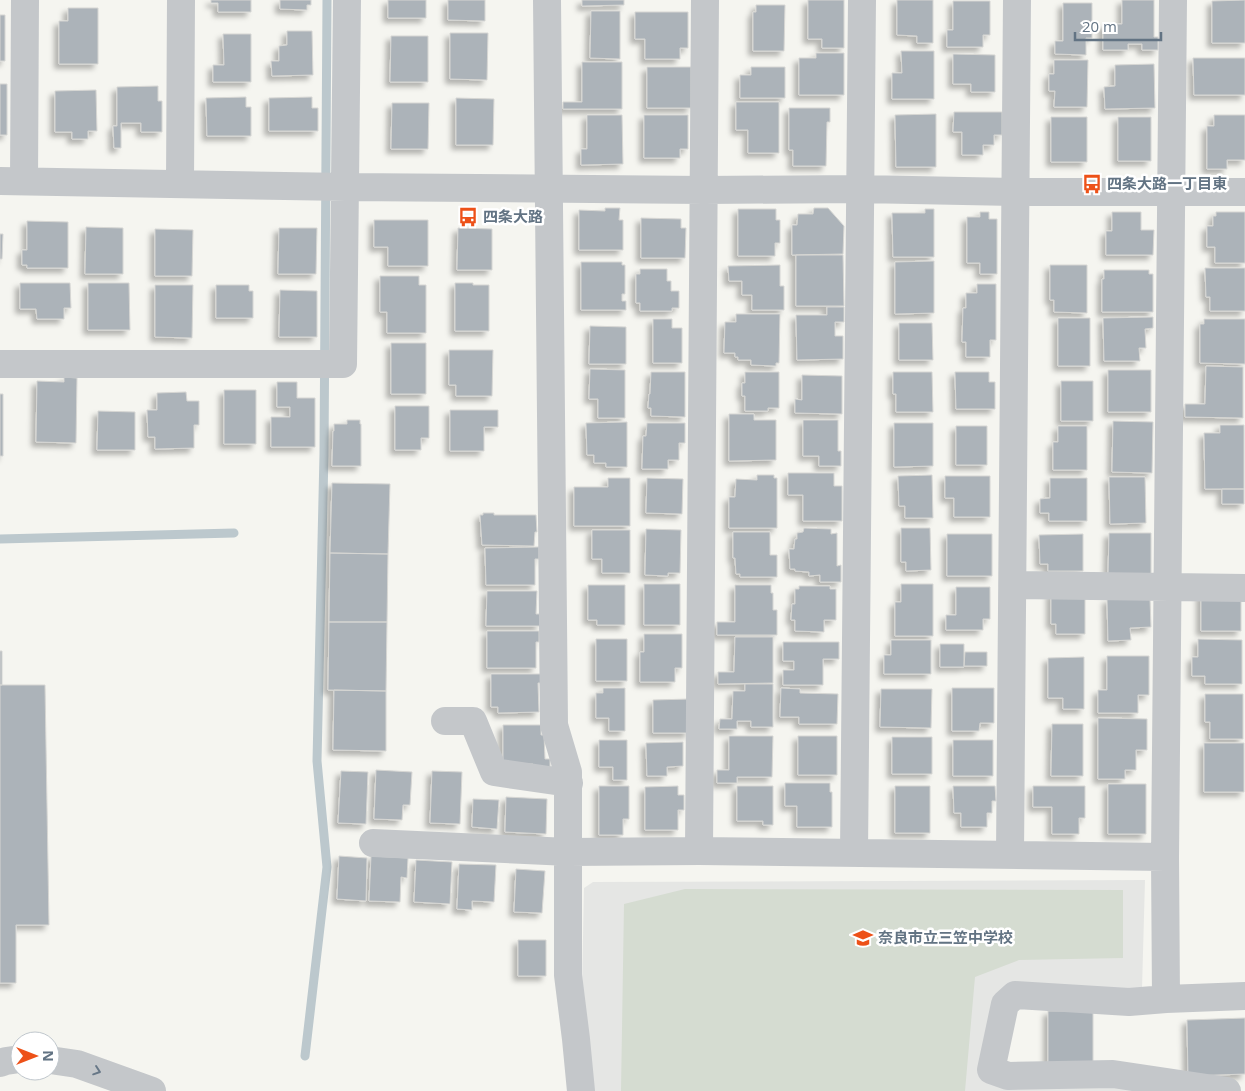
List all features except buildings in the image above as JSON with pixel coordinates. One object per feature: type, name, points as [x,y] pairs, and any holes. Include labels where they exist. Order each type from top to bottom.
[{"type":"street","points":[[24,0],[12,181],[346,187],[1245,192]]},
{"type":"street","points":[[180,184],[181,0]]},
{"type":"street","points":[[0,364],[343,364],[347,0]]},
{"type":"street","points":[[547,0],[554,725],[568,772],[569,782],[568,975],[581,1091]]},
{"type":"street","points":[[699,851],[705,0]]},
{"type":"street","points":[[854,853],[862,0]]},
{"type":"street","points":[[1010,854],[1017,0]]},
{"type":"street","points":[[1166,999],[1165,857],[1173,0]]},
{"type":"street","points":[[1012,586],[1245,588]]},
{"type":"street","points":[[445,721],[473,721],[494,772],[569,782]]},
{"type":"street","points":[[373,843],[569,852],[699,851],[1165,857]]},
{"type":"street","points":[[1227,1091],[1114,1074],[1008,1076],[991,1070],[1005,1004],[1015,995],[1129,1002],[1245,996]]},
{"type":"street","points":[[60,1061],[77,1064],[152,1091]]},
{"type":"shaded area","name":"奈良市立三笠中学校","points":[[1145,880],[1142,989],[1008,987],[990,1077],[1192,1091],[594,1091],[582,987],[584,888],[593,882]]},
{"type":"shaded area","name":"奈良市立三笠中学校","points":[[685,889],[1123,890],[1123,958],[1019,960],[975,977],[965,1091],[621,1091],[624,904]]},
{"type":"waterway","points":[[305,1056],[327,867],[317,761],[324,454],[327,0]]},
{"type":"waterway","points":[[0,539],[234,533]]},
{"type":"place","name":"四条大路一丁目東","points":[[1092,184]]},
{"type":"place","name":"四条大路","points":[[468,217]]},
{"type":"place","name":"奈良市立三笠中学校","points":[[863,938]]}]
